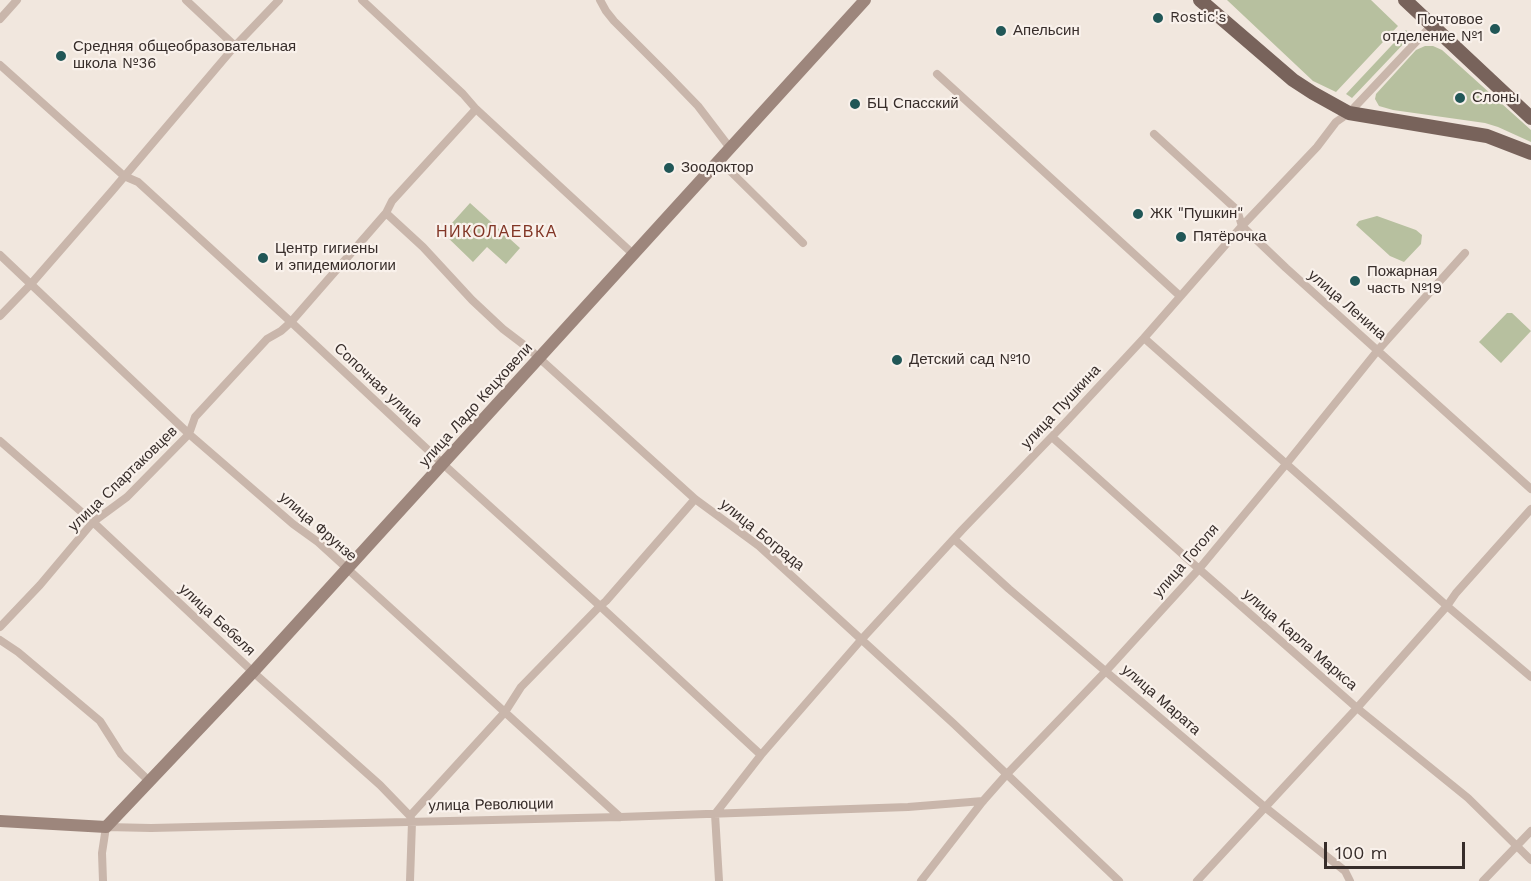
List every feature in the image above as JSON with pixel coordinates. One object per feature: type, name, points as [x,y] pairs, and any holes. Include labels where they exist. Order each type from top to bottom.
[{"type":"main road","name":"улица Ладо Кецховели","points":[[106,827],[253,672],[865,0]]},
{"type":"main road","points":[[1200,0],[1293,80],[1349,113],[1487,136],[1531,153]]},
{"type":"main road","points":[[1405,0],[1531,118]]},
{"type":"main road","name":"улица Революции","points":[[2,820],[106,827]]},
{"type":"street","points":[[0,19],[17,0]]},
{"type":"street","points":[[186,0],[235,46]]},
{"type":"street","points":[[0,316],[31,284],[235,46],[279,0]]},
{"type":"street","points":[[362,0],[633,254]]},
{"type":"street","points":[[600,0],[614,21],[698,106],[730,148]]},
{"type":"street","name":"улица Пушкина","points":[[715,814],[761,755],[861,640],[1144,338],[1242,226],[1317,147],[1336,123],[1349,113],[1432,25]]},
{"type":"street","name":"Сопочная улица","points":[[0,64],[124,176],[138,182],[761,755]]},
{"type":"street","points":[[937,74],[1180,296]]},
{"type":"street","name":"улица Спартаковцев","points":[[0,627],[40,585],[93,522],[127,496],[189,434],[195,417],[267,339],[291,322],[386,213],[392,201],[476,109]]},
{"type":"street","name":"улица Ленина","points":[[1154,134],[1237,210],[1242,226],[1305,286],[1531,489]]},
{"type":"street","points":[[719,160],[803,243]]},
{"type":"street","name":"улица Бограда","points":[[386,213],[423,247],[472,300],[503,329],[539,358],[695,499],[759,546],[954,724],[1119,881]]},
{"type":"street","name":"улица Гоголя","points":[[921,881],[1005,774],[1106,671],[1199,569],[1378,350],[1465,253]]},
{"type":"street","name":"улица Фрунзе","points":[[0,255],[189,434],[200,441],[293,524],[318,542],[620,817]]},
{"type":"street","points":[[1144,338],[1447,606],[1531,677]]},
{"type":"street","name":"улица Карла Маркса","points":[[1052,437],[1358,708],[1468,798],[1531,861]]},
{"type":"street","name":"улица Бебеля","points":[[0,441],[93,522],[253,672],[380,785],[411,819]]},
{"type":"street","points":[[410,881],[411,819],[505,712],[521,687],[606,601],[695,499]]},
{"type":"street","points":[[1197,881],[1358,708],[1531,509]]},
{"type":"street","name":"улица Марата","points":[[954,539],[1009,589],[1266,808],[1345,871],[1350,881]]},
{"type":"street","points":[[0,640],[18,652],[100,721],[121,754],[150,782]]},
{"type":"street","name":"улица Революции","points":[[106,827],[151,828],[411,819],[620,817],[908,807],[983,801]]},
{"type":"street","points":[[715,814],[719,881]]},
{"type":"street","points":[[103,881],[102,853],[106,827]]},
{"type":"street","points":[[1484,881],[1531,831]]},
{"type":"green space","points":[[1227,0],[1371,0],[1398,26],[1336,92],[1313,81]]},
{"type":"green space","points":[[1406,30],[1411,36],[1352,98],[1346,94]]},
{"type":"green space","points":[[1425,46],[1433,46],[1442,50],[1531,130],[1531,142],[1485,123],[1379,106],[1375,99],[1376,94],[1416,50]]},
{"type":"green space","points":[[470,203],[520,248],[506,264],[487,247],[473,262],[443,233]]},
{"type":"green space","points":[[1377,216],[1416,230],[1422,235],[1421,244],[1404,262],[1390,256],[1356,225],[1359,221]]},
{"type":"green space","points":[[1507,313],[1512,313],[1531,331],[1501,363],[1479,342]]},
{"type":"place","name":"Rostic's","points":[[1158,18]]},
{"type":"place","name":"Почтовое отделение №1","points":[[1495,29]]},
{"type":"place","name":"Апельсин","points":[[1001,31]]},
{"type":"place","name":"Средняя общеобразовательная школа №36","points":[[61,56]]},
{"type":"place","name":"Слоны","points":[[1460,98]]},
{"type":"place","name":"БЦ Спасский","points":[[855,104]]},
{"type":"place","name":"Зоодоктор","points":[[669,168]]},
{"type":"place","name":"ЖК \"Пушкин\"","points":[[1138,214]]},
{"type":"place","name":"Пятёрочка","points":[[1181,237]]},
{"type":"place","name":"Центр гигиены и эпидемиологии","points":[[263,258]]},
{"type":"place","name":"Пожарная часть №19","points":[[1355,281]]},
{"type":"place","name":"Детский сад №10","points":[[897,360]]},
{"type":"district","name":"НИКОЛАЕВКА","points":[[497,232]]}]
